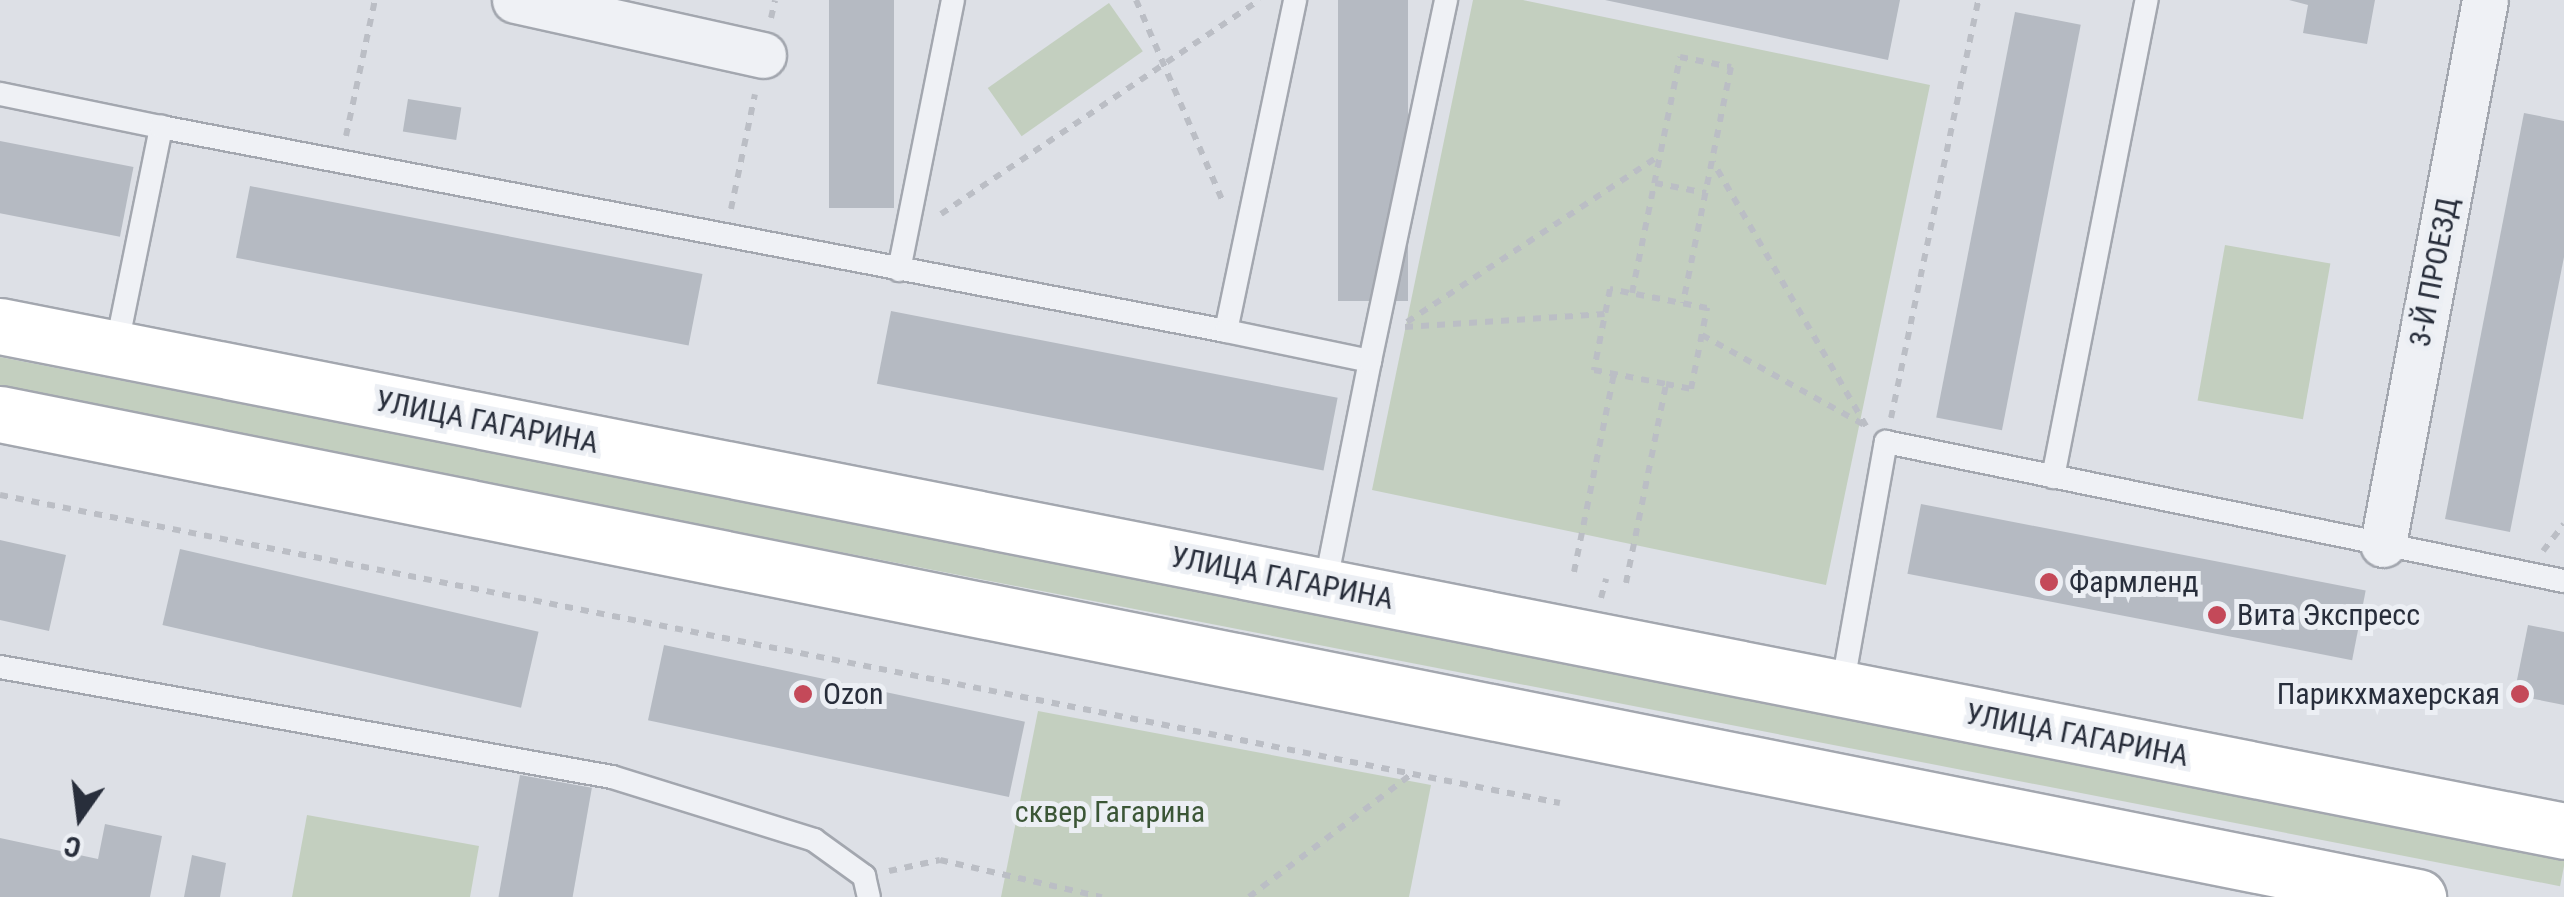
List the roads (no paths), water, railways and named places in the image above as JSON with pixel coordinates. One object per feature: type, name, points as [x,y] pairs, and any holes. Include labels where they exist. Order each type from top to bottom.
[{"type":"main road","name":"УЛИЦА ГАГАРИНА","points":[[0,326],[2564,831]]},
{"type":"main road","points":[[0,414],[2418,897]]},
{"type":"street","points":[[515,0],[763,55]]},
{"type":"street","name":"3-Й ПРОЕЗД","points":[[2383,544],[2485,0]]},
{"type":"lane","points":[[899,270],[953,0]]},
{"type":"lane","points":[[1226,331],[1295,0]]},
{"type":"lane","points":[[1325,587],[1446,0]]},
{"type":"lane","points":[[2052,477],[2147,0]]},
{"type":"lane","points":[[0,94],[1370,361]]},
{"type":"lane","points":[[116,349],[160,126]]},
{"type":"lane","points":[[1842,689],[1886,442],[2564,581]]},
{"type":"lane","points":[[0,667],[612,777],[814,840],[867,887]]},
{"type":"place","name":"Фармленд","points":[[2049,582]]},
{"type":"place","name":"Вита Экспресс","points":[[2217,615]]},
{"type":"place","name":"Ozon","points":[[803,694]]},
{"type":"place","name":"Парикхмахерская","points":[[2520,694]]},
{"type":"park label","name":"сквер Гагарина","points":[[1110,812]]}]
